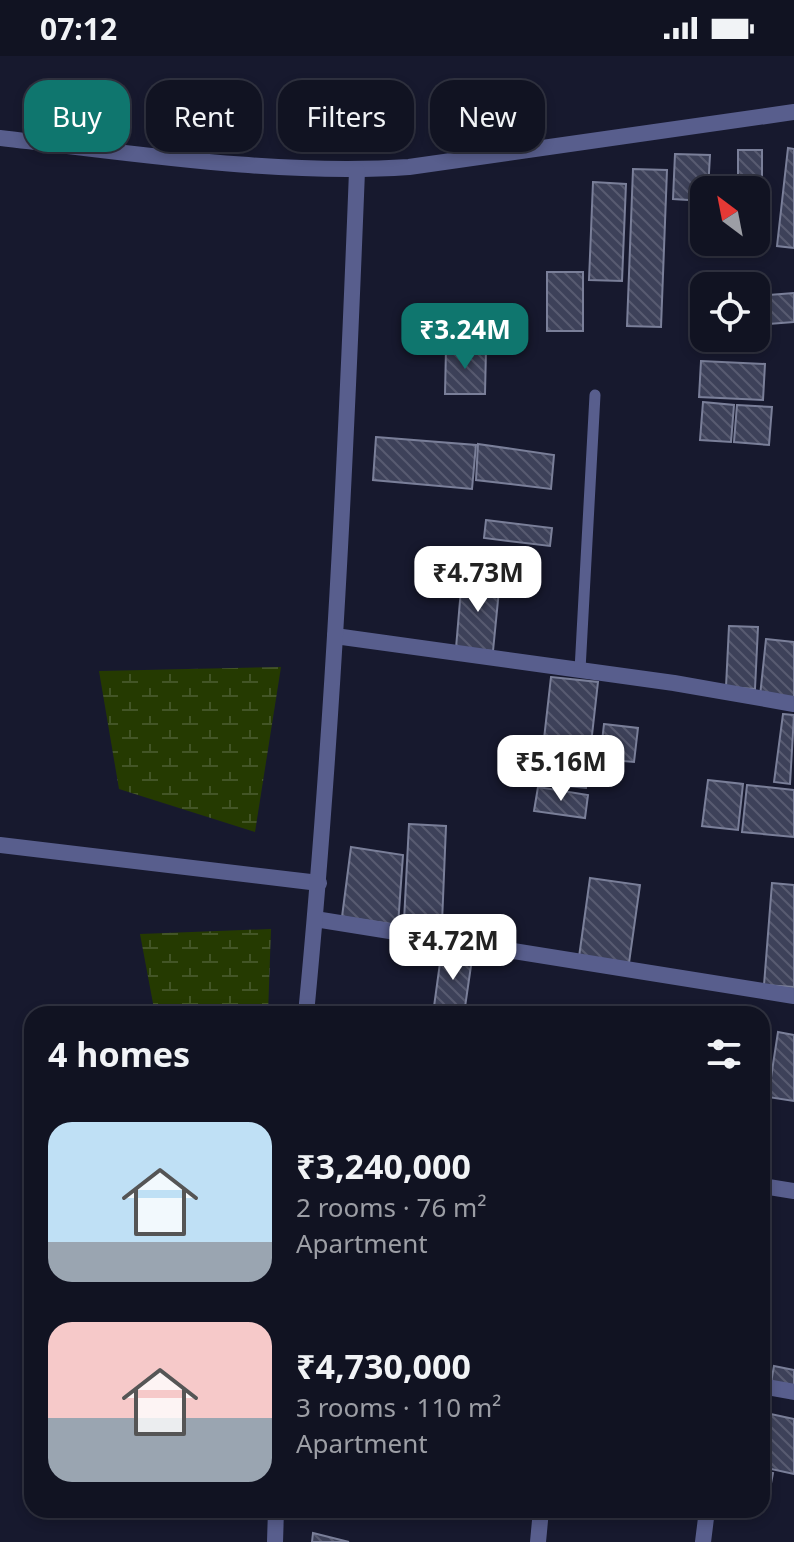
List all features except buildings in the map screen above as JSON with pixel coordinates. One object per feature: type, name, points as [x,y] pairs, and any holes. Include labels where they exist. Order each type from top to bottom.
[{"type":"street","points":[[0,138],[150,155],[357,171],[409,167],[794,112]]},
{"type":"street","points":[[307,1006],[319,883],[335,636],[357,171]]},
{"type":"street","points":[[335,636],[794,704]]},
{"type":"street","points":[[0,845],[319,883]]},
{"type":"street","points":[[315,919],[794,996]]},
{"type":"street","points":[[770,1187],[794,1191]]},
{"type":"street","points":[[770,1388],[794,1392]]},
{"type":"street","points":[[275,1542],[276,1518]]},
{"type":"street","points":[[538,1542],[540,1518]]},
{"type":"street","points":[[703,1542],[706,1518]]},
{"type":"lane","points":[[580,670],[595,395]]},
{"type":"green space","points":[[281,667],[255,832],[119,789],[99,671]]},
{"type":"green space","points":[[271,929],[268,1006],[154,1006],[140,934]]}]
